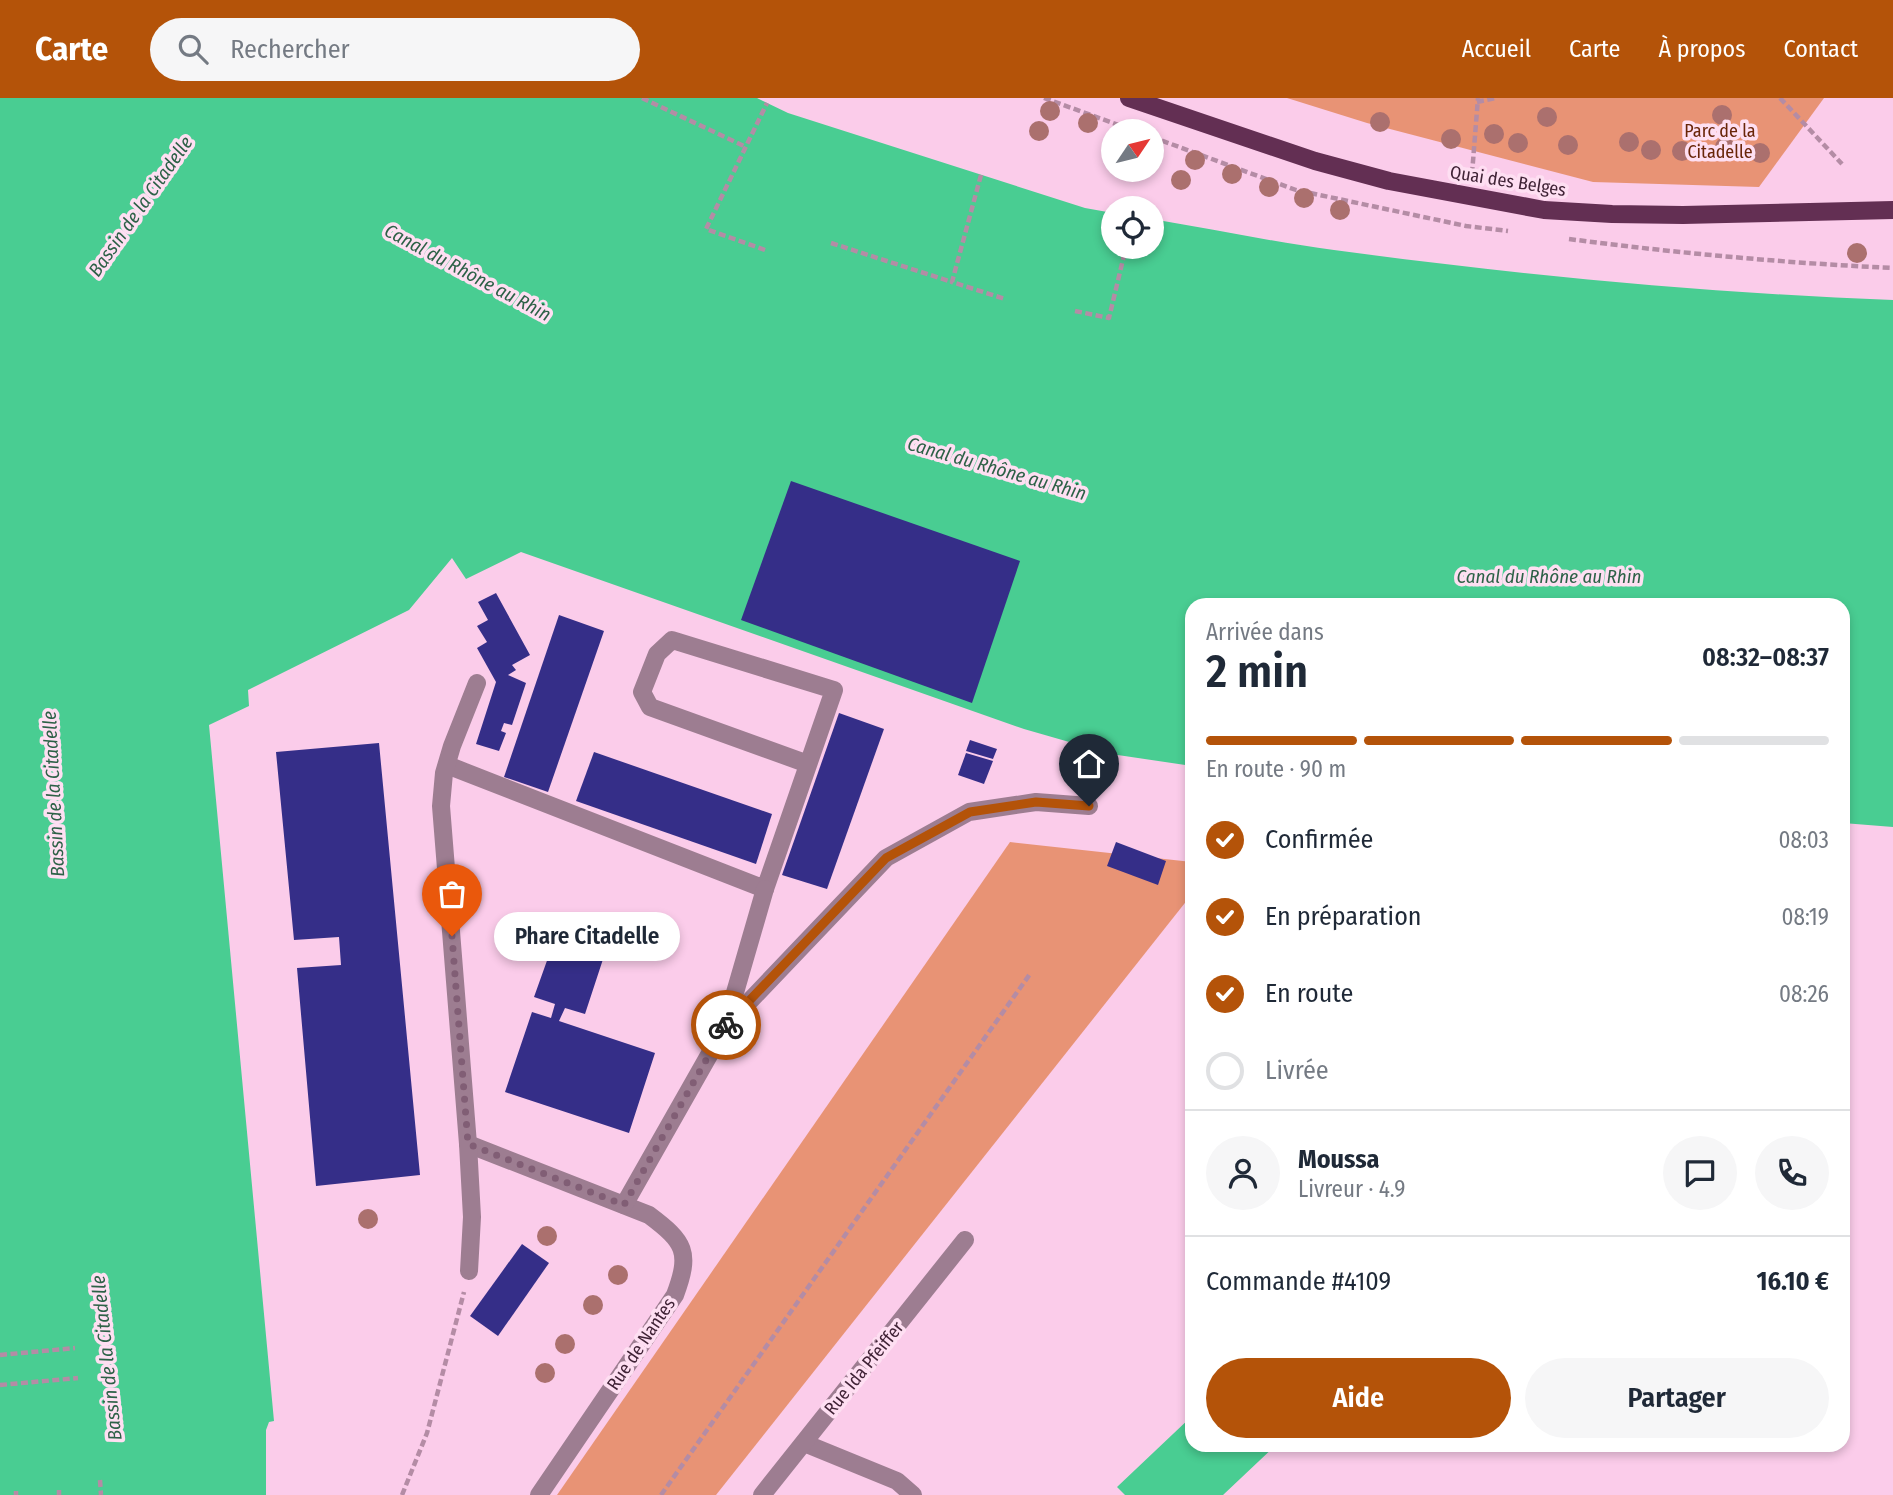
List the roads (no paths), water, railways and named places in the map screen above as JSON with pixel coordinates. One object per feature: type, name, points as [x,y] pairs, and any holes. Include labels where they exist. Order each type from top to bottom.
[{"type":"main road","name":"Quai des Belges","points":[[1129,98],[1315,161],[1389,181],[1544,210],[1683,215],[1893,210]]},
{"type":"street","points":[[624,1205],[725,1027],[765,889],[834,690],[672,639],[657,654],[642,692],[650,707],[808,764]]},
{"type":"street","points":[[469,1271],[472,1217],[468,1144],[441,806],[452,746],[477,683]]},
{"type":"street","points":[[447,765],[765,889]]},
{"type":"street","points":[[725,1027],[886,858],[970,812],[1036,802],[1089,806]]},
{"type":"street","name":"Rue de Nantes","points":[[468,1144],[649,1215],[675,1234],[684,1255],[684,1271],[675,1295],[539,1495]]},
{"type":"street","name":"Rue Ida Pfeiffer","points":[[762,1495],[965,1240]]},
{"type":"street","points":[[804,1443],[897,1481],[913,1495]]},
{"type":"water","points":[[0,98],[757,98],[788,113],[1101,211],[1101,259],[1164,259],[1164,221],[1311,247],[1474,267],[1683,288],[1893,300],[1893,827],[1850,824],[1850,598],[1185,598],[1185,765],[1111,754],[1024,729],[521,552],[466,579],[452,558],[409,610],[248,690],[249,706],[209,725],[274,1421],[269,1422],[266,1430],[266,1495],[0,1495]]},
{"type":"water","points":[[1185,1423],[1185,1452],[1269,1452],[1223,1495],[1125,1495],[1117,1487]]},
{"type":"place","name":"Phare Citadelle","points":[[452,936]]},
{"type":"park label","name":"Parc de la Citadelle","points":[[1720,141]]},
{"type":"water label","name":"Bassin de la Citadelle","points":[[140,206]]},
{"type":"water label","name":"Canal du Rhône au Rhin","points":[[468,272]]},
{"type":"water label","name":"Canal du Rhône au Rhin","points":[[997,468]]},
{"type":"water label","name":"Canal du Rhône au Rhin","points":[[1549,576]]},
{"type":"water label","name":"Bassin de la Citadelle","points":[[53,794]]},
{"type":"water label","name":"Bassin de la Citadelle","points":[[106,1358]]}]
